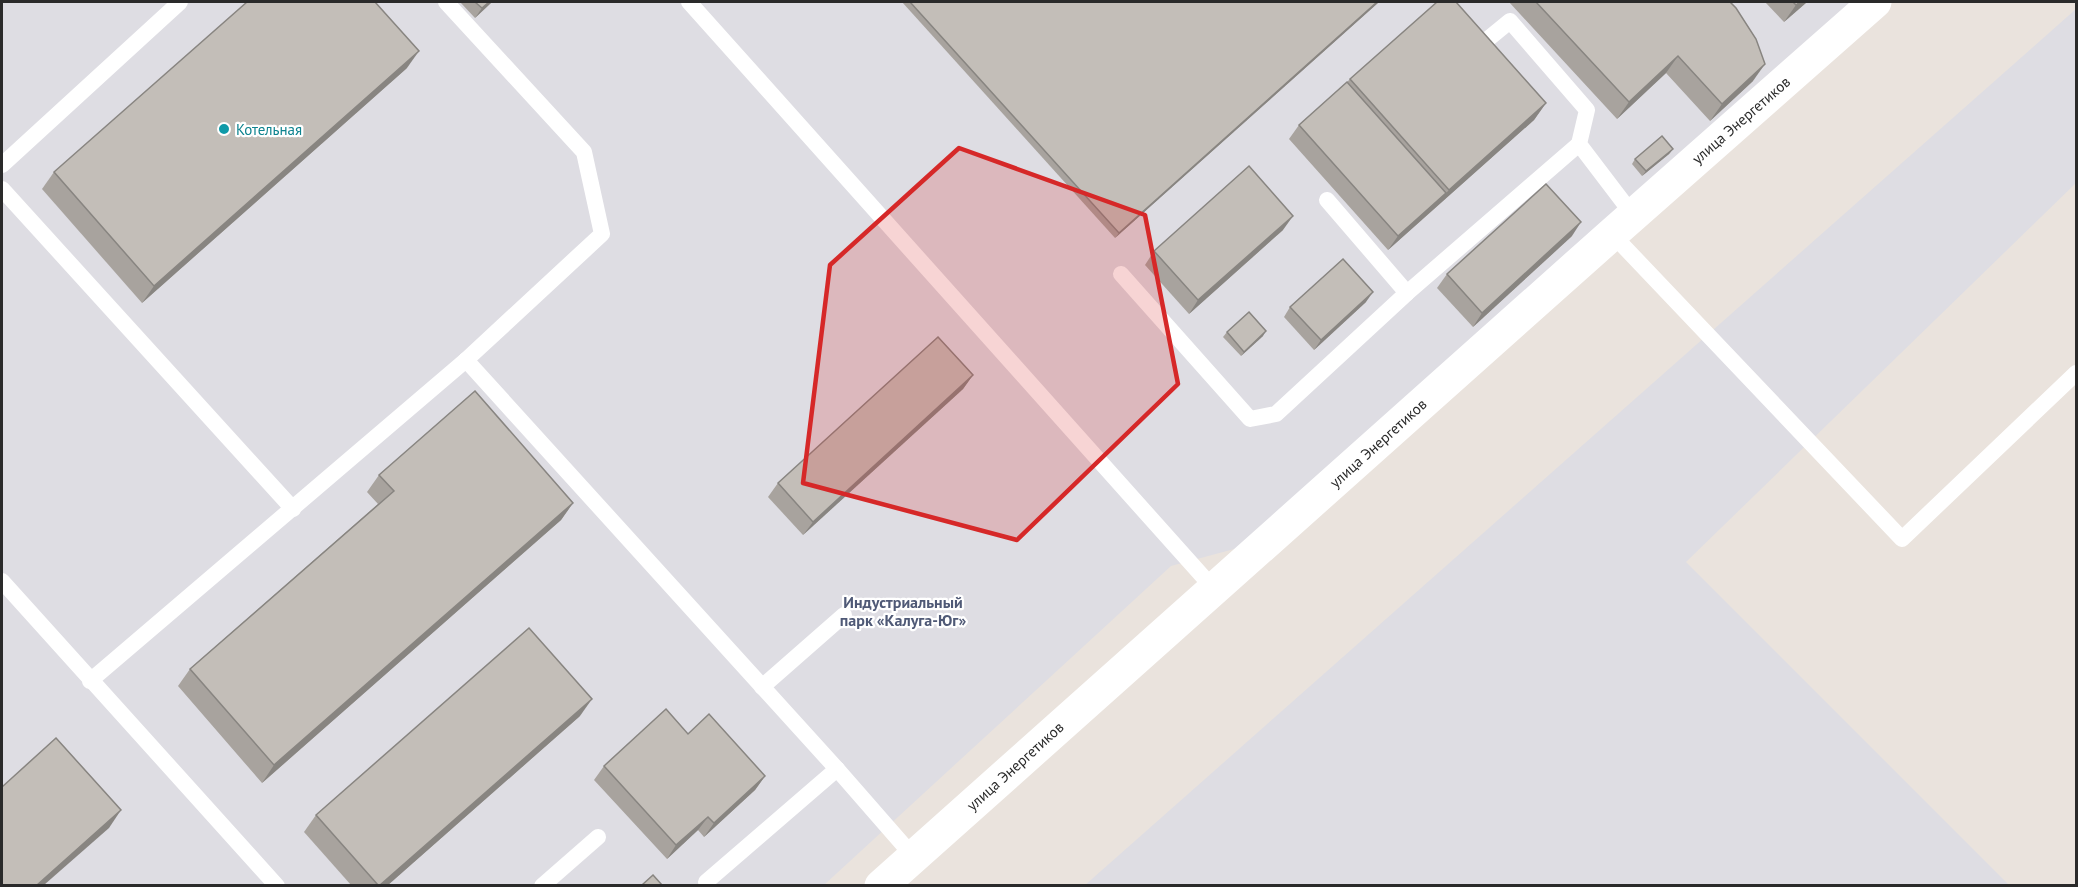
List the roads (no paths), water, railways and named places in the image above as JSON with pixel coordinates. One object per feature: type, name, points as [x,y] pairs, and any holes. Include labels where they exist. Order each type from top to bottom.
[{"type":"street","name":"улица Энергетиков","points":[[881,885],[1622,224],[1875,2]]},
{"type":"lane","points":[[2,165],[180,2]]},
{"type":"lane","points":[[90,681],[466,360],[602,234],[584,152],[446,2]]},
{"type":"lane","points":[[689,2],[1214,590]]},
{"type":"lane","points":[[1121,274],[1250,419],[1276,414],[1407,293],[1579,144],[1587,110],[1510,21],[1488,39]]},
{"type":"lane","points":[[1579,144],[1622,224],[1902,539],[2076,374]]},
{"type":"lane","points":[[2,189],[293,509]]},
{"type":"lane","points":[[1327,200],[1407,293]]},
{"type":"lane","points":[[466,360],[913,856]]},
{"type":"lane","points":[[2,581],[90,681],[277,885]]},
{"type":"lane","points":[[762,687],[844,615]]},
{"type":"lane","points":[[706,882],[837,769]]},
{"type":"lane","points":[[542,885],[598,837]]},
{"type":"place","name":"Котельная","points":[[224,129]]},
{"type":"district","name":"Индустриальный парк «Калуга-Юг»","points":[[903,611]]}]
